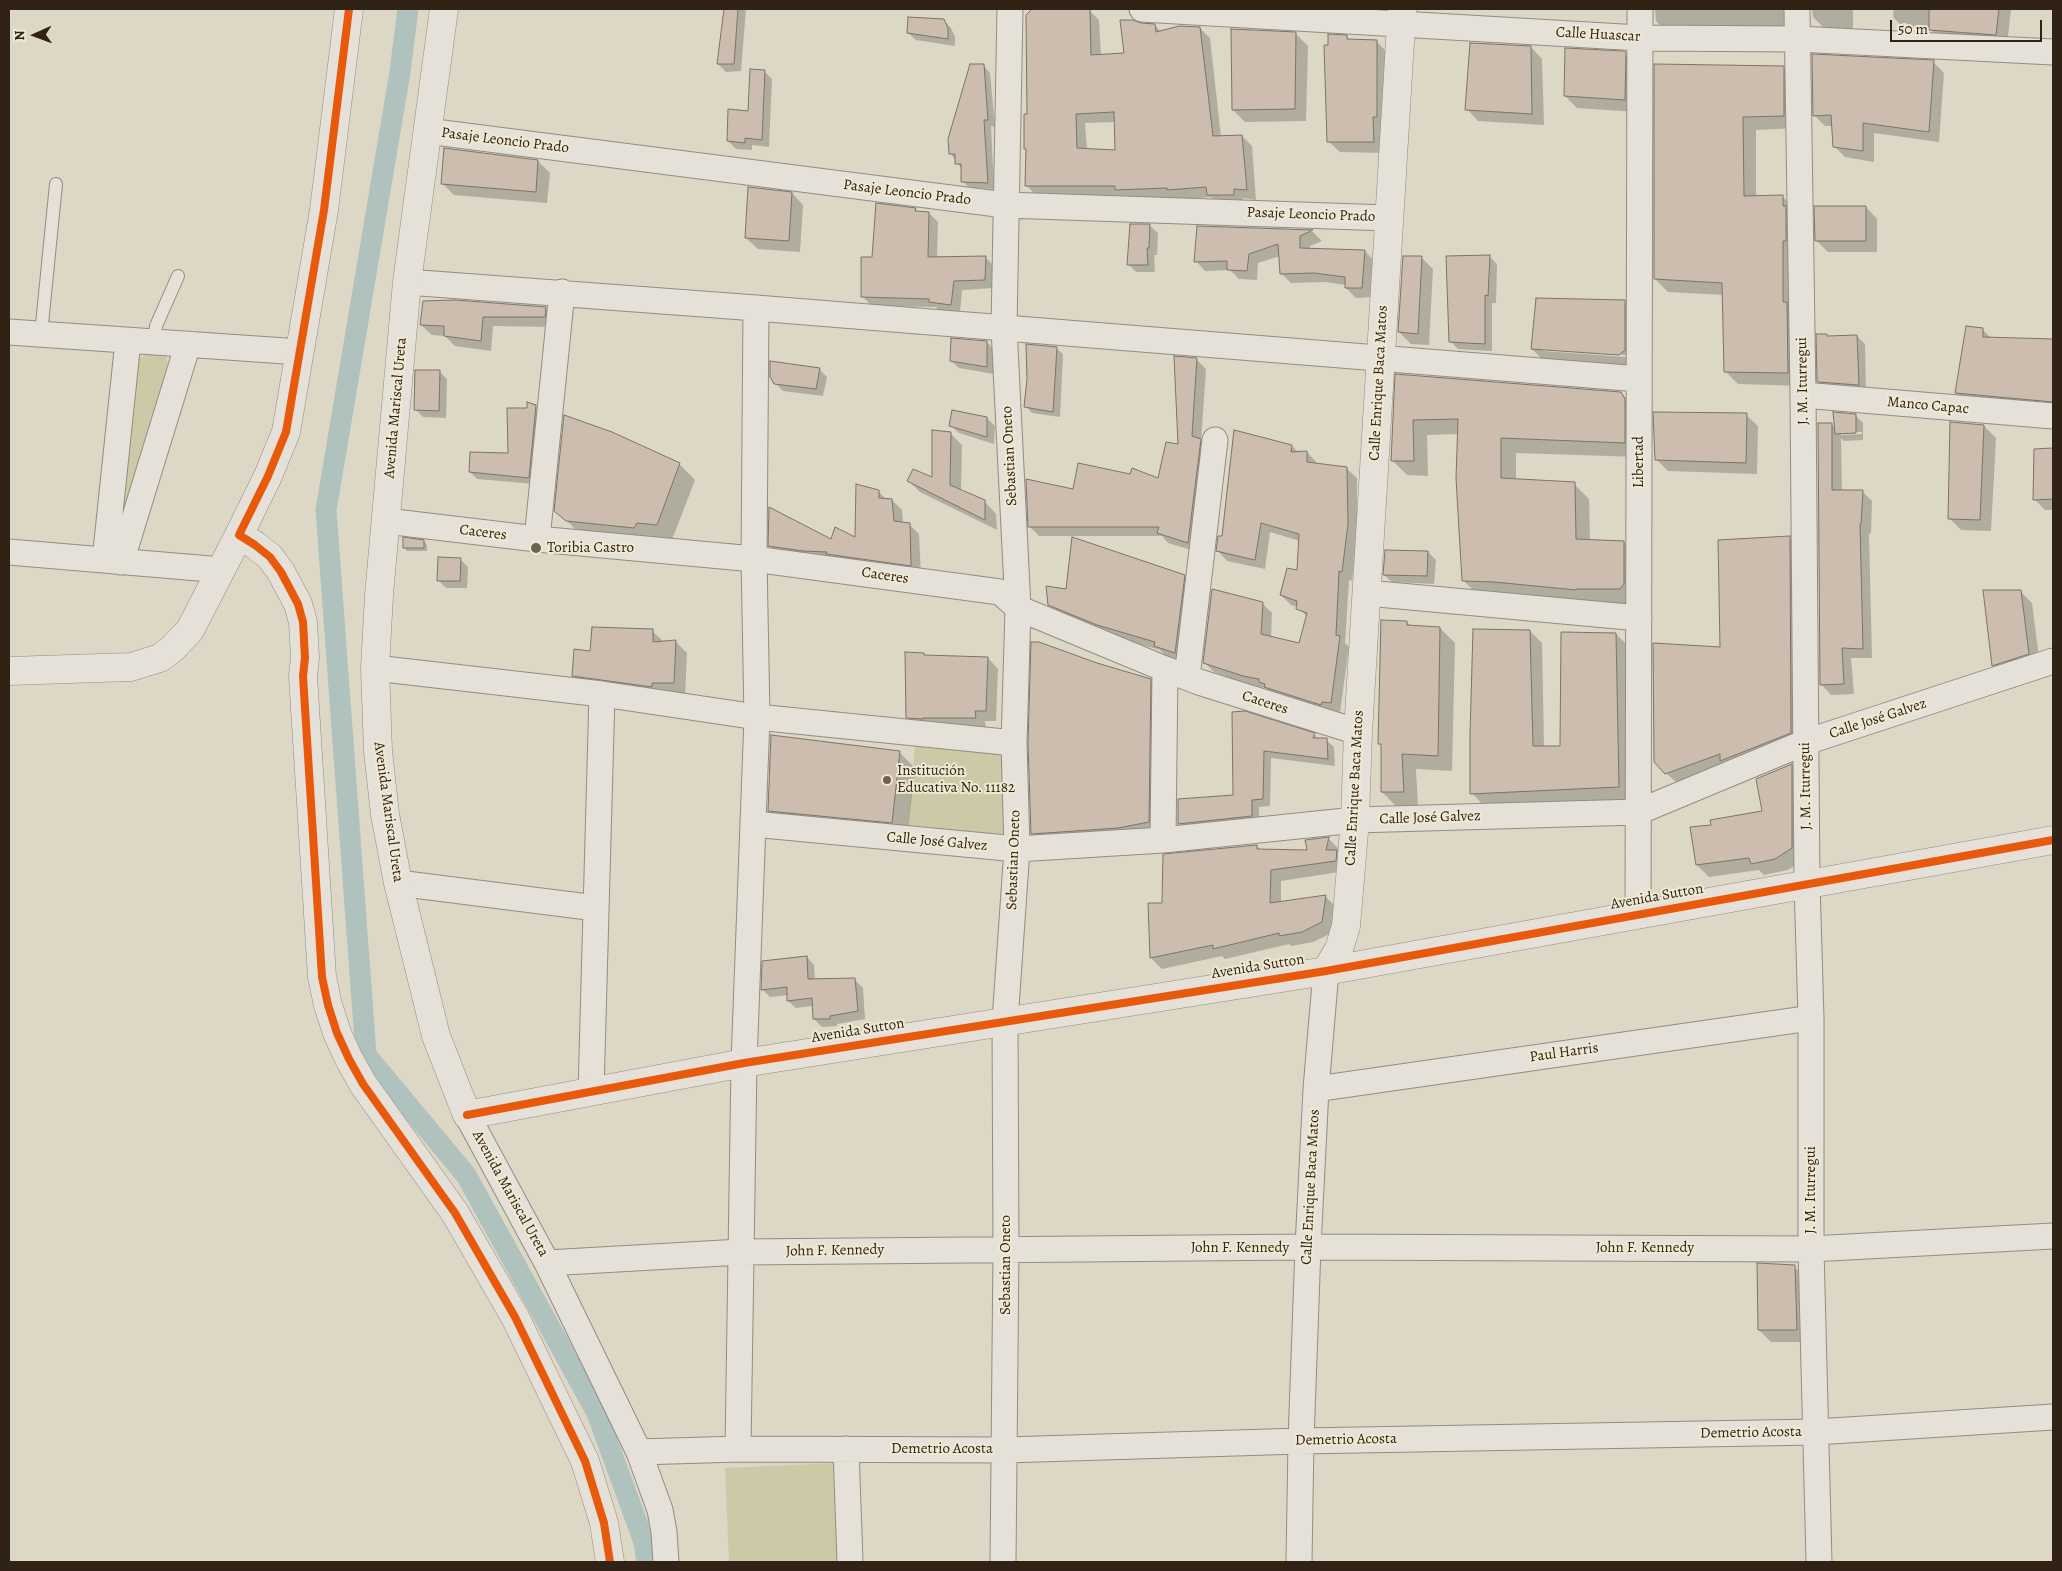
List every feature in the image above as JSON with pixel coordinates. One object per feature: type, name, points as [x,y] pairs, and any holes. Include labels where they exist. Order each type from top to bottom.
[{"type":"street","points":[[9,671],[131,667],[146,664],[160,658],[172,649],[190,630],[222,570],[268,476],[286,432],[324,210],[349,9]]},
{"type":"street","name":"Avenida Mariscal Ureta","points":[[444,9],[407,282],[379,595],[375,668],[378,751],[385,814],[398,883],[436,1036],[467,1115],[547,1263],[639,1452],[660,1510],[666,1562]]},
{"type":"street","name":"Sebastian Oneto","points":[[1003,1562],[1006,1249],[1005,1021],[1017,849],[1014,743],[1018,608],[1004,328],[1010,9]]},
{"type":"street","name":"Calle Huascar","points":[[1142,9],[1402,16],[1640,38],[1798,38],[2053,52]]},
{"type":"street","name":"Libertad","points":[[1638,914],[1640,9]]},
{"type":"street","name":"J. M. Iturregui","points":[[1797,9],[1803,394],[1807,884],[1811,1018],[1811,1249],[1819,1562]]},
{"type":"street","name":"Calle Enrique Baca Matos","points":[[1299,1562],[1301,1441],[1316,1089],[1326,970],[1339,949],[1346,926],[1355,820],[1358,732],[1402,16]]},
{"type":"street","name":"Pasaje Leoncio Prado","points":[[428,131],[1005,205],[1389,218]]},
{"type":"street","points":[[407,282],[562,292],[1639,379]]},
{"type":"street","points":[[537,539],[562,292]]},
{"type":"street","points":[[738,1449],[744,1063],[757,717],[754,559],[756,308]]},
{"type":"street","points":[[9,332],[300,352]]},
{"type":"street","points":[[113,561],[128,341]]},
{"type":"street","points":[[113,561],[188,344]]},
{"type":"street","name":"Manco Capac","points":[[1803,394],[2053,416]]},
{"type":"street","points":[[1163,840],[1176,673],[1215,440]]},
{"type":"street","name":"Caceres","points":[[386,521],[537,539],[754,559],[1000,592],[1018,608],[1176,673],[1358,732]]},
{"type":"street","points":[[239,534],[270,557],[282,572],[295,596],[303,622],[306,658],[303,676],[322,977],[337,1033],[363,1084],[456,1213],[515,1317],[585,1461],[604,1523],[610,1562]]},
{"type":"street","points":[[9,552],[222,570]]},
{"type":"street","points":[[1367,593],[1639,618]]},
{"type":"street","name":"Calle José Galvez","points":[[753,824],[1017,849],[1163,840],[1355,820],[1638,812],[1806,742],[2053,661]]},
{"type":"street","points":[[375,668],[602,694],[757,717],[1014,743]]},
{"type":"street","points":[[591,1092],[602,694]]},
{"type":"street","name":"Avenida Sutton","points":[[467,1115],[744,1063],[1326,970],[2053,840]]},
{"type":"street","points":[[398,883],[596,908]]},
{"type":"street","name":"Paul Harris","points":[[1316,1089],[1811,1018]]},
{"type":"street","name":"John F. Kennedy","points":[[547,1263],[742,1252],[1006,1249],[1308,1247],[1811,1249],[2053,1236]]},
{"type":"street","name":"Demetrio Acosta","points":[[639,1452],[738,1449],[1005,1450],[1301,1441],[1816,1432],[2053,1417]]},
{"type":"street","points":[[846,1449],[850,1562]]},
{"type":"lane","points":[[41,334],[56,184]]},
{"type":"lane","points":[[154,342],[156,326],[178,276]]},
{"type":"shaded area","points":[[145,355],[166,355],[168,367],[122,521],[136,361]]},
{"type":"shaded area","points":[[916,734],[1014,743],[1017,849],[907,840]]},
{"type":"shaded area","points":[[838,1463],[843,1562],[729,1562],[725,1468]]},
{"type":"building","points":[[724,9],[738,9],[734,64],[717,64]]},
{"type":"building","points":[[1032,9],[1090,9],[1091,55],[1124,53],[1120,20],[1155,24],[1156,32],[1179,26],[1200,27],[1213,136],[1242,135],[1247,190],[1234,189],[1234,195],[1207,195],[1206,187],[1167,190],[1167,188],[1115,190],[1115,186],[1025,186],[1026,149],[1024,149],[1024,114],[1027,114],[1026,15]],"holes":[[[1114,112],[1115,150],[1077,148],[1076,114]]]},
{"type":"building","points":[[1929,9],[1999,9],[1996,35],[1929,30]]},
{"type":"building","points":[[908,17],[944,19],[948,28],[948,39],[907,33]]},
{"type":"building","points":[[1231,29],[1296,32],[1295,109],[1232,110]]},
{"type":"building","points":[[1328,34],[1347,35],[1347,39],[1377,40],[1377,117],[1373,117],[1374,142],[1327,142],[1324,45],[1328,45]]},
{"type":"building","points":[[1470,43],[1531,46],[1532,114],[1465,110]]},
{"type":"building","points":[[1565,48],[1624,51],[1626,53],[1625,100],[1564,96]]},
{"type":"building","points":[[1812,54],[1934,60],[1929,132],[1863,123],[1863,151],[1833,147],[1831,115],[1813,116]]},
{"type":"building","points":[[970,64],[984,64],[988,120],[984,120],[988,183],[961,182],[961,164],[955,164],[955,154],[949,154],[948,139]]},
{"type":"building","points":[[1654,64],[1784,66],[1784,116],[1743,117],[1744,196],[1783,195],[1783,206],[1786,206],[1786,241],[1783,241],[1783,302],[1787,302],[1788,373],[1724,372],[1722,283],[1654,279]]},
{"type":"building","points":[[750,69],[765,70],[762,140],[745,138],[745,143],[727,141],[728,109],[748,111]]},
{"type":"building","points":[[444,148],[538,160],[536,192],[441,184]]},
{"type":"building","points":[[748,187],[792,192],[789,241],[745,238]]},
{"type":"building","points":[[876,203],[916,208],[915,211],[929,212],[928,257],[986,256],[985,280],[954,281],[951,305],[929,302],[929,299],[861,297],[861,257],[872,257]]},
{"type":"building","points":[[1814,206],[1866,206],[1866,241],[1815,241]]},
{"type":"building","points":[[1130,224],[1150,224],[1149,248],[1147,248],[1148,265],[1127,265]]},
{"type":"building","points":[[1197,226],[1313,230],[1300,236],[1300,248],[1365,250],[1362,288],[1345,288],[1345,277],[1314,273],[1280,274],[1278,244],[1249,254],[1247,271],[1227,270],[1227,261],[1194,262]]},
{"type":"building","points":[[1490,255],[1488,296],[1485,295],[1485,344],[1449,342],[1446,256]]},
{"type":"building","points":[[1403,256],[1422,256],[1418,334],[1398,332]]},
{"type":"building","points":[[1536,298],[1625,300],[1625,350],[1619,355],[1531,349]]},
{"type":"building","points":[[455,300],[546,307],[545,317],[483,317],[481,341],[444,336],[444,326],[420,325],[423,301]]},
{"type":"building","points":[[1966,326],[1983,328],[1983,337],[2053,339],[2053,402],[1955,393]]},
{"type":"building","points":[[1816,334],[1827,334],[1827,336],[1857,335],[1859,385],[1817,382]]},
{"type":"building","points":[[951,338],[987,341],[987,367],[950,361]]},
{"type":"building","points":[[1026,344],[1057,347],[1053,412],[1024,407],[1027,379]]},
{"type":"building","points":[[1174,356],[1197,358],[1192,436],[1201,439],[1188,543],[1157,533],[1159,527],[1028,527],[1026,479],[1073,489],[1078,463],[1130,474],[1132,468],[1158,478],[1166,442],[1178,444]]},
{"type":"building","points":[[770,361],[820,368],[816,389],[774,384],[770,377]]},
{"type":"building","points":[[415,370],[440,370],[439,411],[414,410]]},
{"type":"building","points":[[1395,374],[1621,392],[1625,399],[1625,443],[1501,438],[1501,478],[1575,482],[1576,539],[1624,541],[1624,584],[1620,589],[1576,590],[1494,582],[1462,581],[1456,478],[1458,419],[1413,420],[1414,461],[1391,461]]},
{"type":"building","points":[[527,402],[536,405],[529,478],[469,472],[470,452],[508,453],[507,408],[527,408]]},
{"type":"building","points":[[952,410],[987,417],[987,437],[949,426]]},
{"type":"building","points":[[1653,412],[1747,413],[1746,463],[1655,460]]},
{"type":"building","points":[[1833,412],[1856,414],[1856,433],[1835,434]]},
{"type":"building","points":[[564,415],[612,432],[680,463],[657,525],[637,523],[634,528],[566,521],[554,511]]},
{"type":"building","points":[[1950,422],[1984,425],[1980,520],[1948,519]]},
{"type":"building","points":[[1818,423],[1832,423],[1832,490],[1863,490],[1860,524],[1863,649],[1842,648],[1844,684],[1820,685]]},
{"type":"building","points":[[932,430],[951,432],[950,485],[985,500],[985,520],[907,481],[913,469],[932,477]]},
{"type":"building","points":[[1234,430],[1292,445],[1291,452],[1307,451],[1307,462],[1347,467],[1348,524],[1342,572],[1339,571],[1336,635],[1340,636],[1331,703],[1322,702],[1321,705],[1264,687],[1265,684],[1259,682],[1259,679],[1243,676],[1203,663],[1212,589],[1263,602],[1261,634],[1299,643],[1307,613],[1296,609],[1297,601],[1280,595],[1287,568],[1297,570],[1299,534],[1261,523],[1255,560],[1216,551],[1218,536],[1222,536]]},
{"type":"building","points":[[2053,448],[2053,499],[2033,500],[2034,449]]},
{"type":"building","points":[[856,484],[879,490],[879,498],[892,499],[894,521],[910,523],[911,566],[826,554],[827,552],[768,546],[769,507],[831,539],[835,527],[855,537]]},
{"type":"building","points":[[1790,536],[1791,733],[1720,761],[1720,754],[1665,774],[1654,762],[1653,643],[1720,647],[1718,540]]},
{"type":"building","points":[[403,537],[424,540],[424,548],[403,548]]},
{"type":"building","points":[[1072,537],[1185,575],[1175,653],[1154,646],[1155,642],[1097,625],[1048,605],[1046,586],[1066,589]]},
{"type":"building","points":[[1385,550],[1428,551],[1427,576],[1383,575]]},
{"type":"building","points":[[438,557],[461,558],[460,581],[437,581]]},
{"type":"building","points":[[1983,590],[2021,590],[2029,654],[1992,666]]},
{"type":"building","points":[[1381,620],[1407,621],[1407,625],[1440,627],[1438,756],[1402,754],[1404,792],[1381,792],[1381,744],[1378,744]]},
{"type":"building","points":[[592,627],[653,629],[653,642],[676,640],[674,683],[652,683],[652,687],[572,676],[574,649],[590,651]]},
{"type":"building","points":[[1473,629],[1530,630],[1533,746],[1560,746],[1561,632],[1616,633],[1619,787],[1470,794]]},
{"type":"building","points":[[1031,642],[1039,642],[1097,663],[1151,679],[1149,822],[1118,828],[1031,834],[1028,743]]},
{"type":"building","points":[[905,652],[924,653],[924,655],[988,657],[986,711],[975,711],[976,718],[906,718]]},
{"type":"building","points":[[1245,711],[1315,733],[1313,738],[1327,738],[1328,759],[1264,751],[1263,799],[1252,800],[1252,816],[1178,824],[1178,799],[1233,795],[1232,712]]},
{"type":"building","points":[[771,735],[900,751],[892,823],[768,811]]},
{"type":"building","points":[[1792,764],[1792,848],[1775,859],[1751,864],[1749,858],[1696,865],[1690,827],[1711,825],[1710,820],[1762,811],[1756,779]]},
{"type":"building","points":[[1329,837],[1326,850],[1337,850],[1336,861],[1271,870],[1270,903],[1326,895],[1322,922],[1302,932],[1279,936],[1279,933],[1213,949],[1213,945],[1150,958],[1148,903],[1162,903],[1163,854],[1257,845],[1257,849],[1307,850],[1305,840]]},
{"type":"building","points":[[807,956],[808,979],[855,978],[858,1011],[830,1016],[830,1019],[813,1019],[812,998],[787,1001],[787,987],[761,990],[762,961]]},
{"type":"building","points":[[1757,1263],[1795,1265],[1797,1330],[1758,1330]]},
{"type":"waterway","points":[[408,9],[400,72],[326,510],[366,1055],[466,1175],[597,1413],[644,1542],[647,1562]]},
{"type":"cycle path","points":[[349,9],[324,210],[286,432],[268,476],[239,535],[270,557],[281,572],[298,604],[303,622],[305,658],[303,676],[322,977],[337,1033],[363,1084],[455,1213],[515,1317],[585,1461],[604,1523],[610,1562]]},
{"type":"cycle path","points":[[467,1115],[744,1063],[1326,971],[2053,840]]},
{"type":"place","name":"Toribia Castro","points":[[536,548]]},
{"type":"place","name":"Institución Educativa No. 11182","points":[[887,780]]}]
